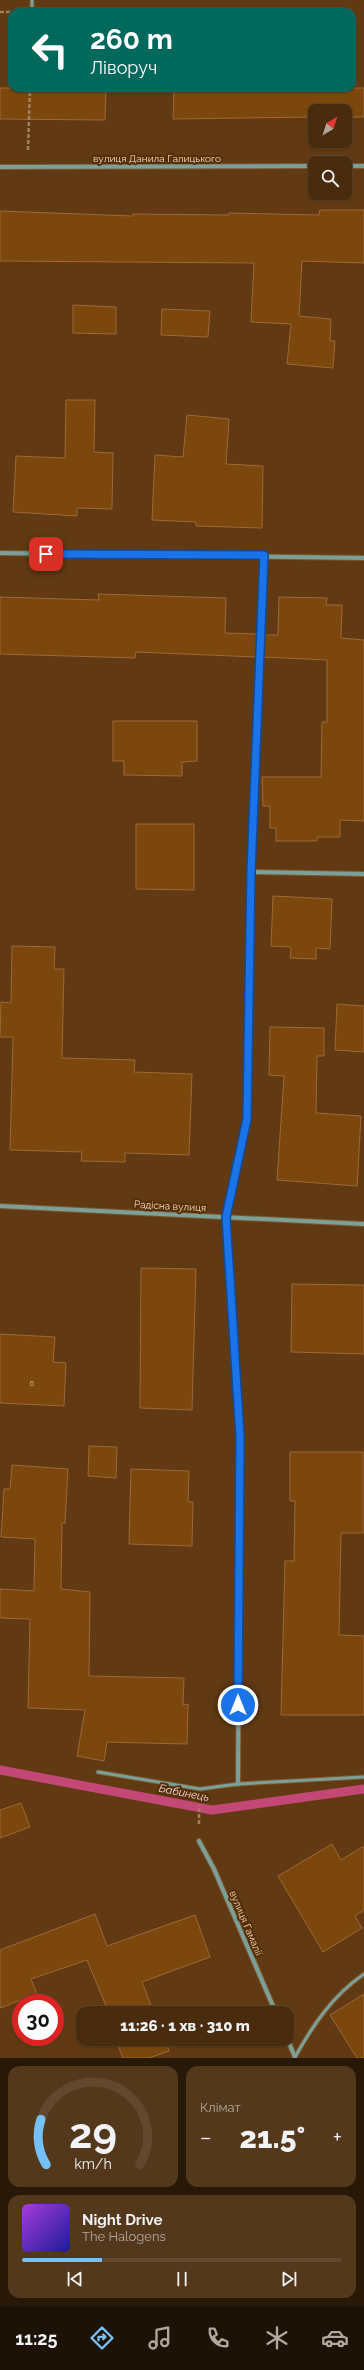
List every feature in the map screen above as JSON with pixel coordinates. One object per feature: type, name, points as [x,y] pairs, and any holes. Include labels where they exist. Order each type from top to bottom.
[{"type":"street","name":"вулиця Данила Галицького","points":[[0,167],[308,166]]},
{"type":"street","points":[[352,166],[364,166]]},
{"type":"street","points":[[0,553],[264,555],[364,558]]},
{"type":"street","points":[[238,1784],[240,1436],[226,1217],[247,1119],[251,872],[264,555]]},
{"type":"street","points":[[251,872],[364,874]]},
{"type":"street","name":"Радісна вулиця","points":[[0,1206],[364,1224]]},
{"type":"street","name":"вулиця Гамалії","points":[[199,1840],[214,1869],[273,2006]]},
{"type":"street","points":[[290,2046],[295,2058]]},
{"type":"lane","points":[[98,1772],[200,1788],[238,1784],[364,1777]]},
{"type":"lane","points":[[295,2058],[315,2022],[349,1984],[364,1974]]},
{"type":"path","points":[[27,166],[30,92]]},
{"type":"path","points":[[199,1840],[200,1788]]},
{"type":"building","points":[[0,88],[8,88],[8,92],[106,92],[105,120],[0,119]]},
{"type":"building","points":[[356,88],[364,88],[364,117],[352,117],[352,104],[308,104],[308,117],[173,119],[174,92],[356,92]]},
{"type":"building","points":[[320,210],[364,210],[364,263],[302,261],[299,316],[331,319],[330,341],[335,341],[333,368],[287,364],[291,324],[251,322],[254,263],[0,261],[0,211],[133,216],[133,214],[229,215],[229,213],[319,215]]},
{"type":"building","points":[[73,305],[116,307],[116,334],[73,333]]},
{"type":"building","points":[[162,309],[210,311],[208,337],[161,335]]},
{"type":"building","points":[[66,400],[95,400],[94,452],[113,453],[112,509],[77,508],[77,516],[13,512],[16,456],[65,458]]},
{"type":"building","points":[[187,415],[229,419],[226,464],[263,466],[262,528],[196,526],[196,522],[152,520],[155,455],[183,457]]},
{"type":"building","points":[[98,594],[226,598],[225,633],[257,634],[256,657],[136,652],[135,658],[0,654],[0,597],[99,600]]},
{"type":"building","points":[[279,597],[327,598],[326,605],[342,605],[341,638],[364,640],[364,821],[340,820],[340,837],[317,837],[317,841],[276,841],[276,828],[270,828],[270,806],[263,806],[262,777],[321,777],[322,722],[327,722],[327,660],[263,657],[264,635],[278,635]]},
{"type":"building","points":[[113,721],[197,721],[197,761],[182,762],[182,776],[124,775],[124,761],[113,761]]},
{"type":"building","points":[[136,824],[194,824],[194,890],[136,889]]},
{"type":"building","points":[[273,896],[332,899],[330,949],[316,948],[316,959],[290,958],[291,947],[271,946]]},
{"type":"building","points":[[12,946],[55,947],[54,969],[64,969],[62,1058],[135,1060],[134,1072],[192,1074],[189,1155],[125,1153],[125,1162],[81,1161],[82,1152],[10,1150],[13,1037],[0,1037],[1,1002],[11,1003]]},
{"type":"building","points":[[337,1004],[364,1006],[364,1052],[335,1050]]},
{"type":"building","points":[[270,1027],[324,1028],[324,1056],[317,1056],[316,1113],[361,1116],[357,1186],[277,1180],[284,1076],[269,1075]]},
{"type":"building","points":[[141,1268],[196,1269],[192,1410],[140,1408]]},
{"type":"building","points":[[292,1284],[364,1285],[364,1354],[291,1352]]},
{"type":"building","points":[[0,1334],[55,1337],[53,1362],[66,1363],[64,1406],[0,1403]]},
{"type":"building","points":[[89,1446],[117,1447],[116,1478],[88,1476]]},
{"type":"building","points":[[290,1452],[363,1452],[363,1533],[341,1533],[339,1635],[364,1636],[364,1715],[281,1715],[285,1561],[294,1561],[295,1501],[290,1501]]},
{"type":"building","points":[[12,1465],[68,1469],[65,1523],[62,1523],[61,1589],[90,1592],[89,1676],[184,1678],[183,1705],[188,1704],[187,1744],[107,1742],[104,1761],[77,1756],[85,1710],[28,1708],[30,1619],[0,1618],[0,1589],[34,1591],[35,1539],[1,1537],[4,1489],[10,1489]]},
{"type":"building","points":[[131,1469],[189,1471],[188,1502],[193,1502],[192,1546],[129,1544]]},
{"type":"building","points":[[21,1803],[30,1827],[0,1838],[0,1810]]},
{"type":"building","points":[[332,1844],[341,1860],[364,1846],[364,1910],[355,1916],[362,1928],[323,1952],[278,1876]]},
{"type":"building","points":[[95,1914],[107,1946],[195,1915],[210,1957],[142,1982],[151,2006],[106,2006],[87,1960],[31,1979],[37,1994],[12,1994],[12,2003],[0,2008],[0,1950]]},
{"type":"building","points":[[364,1994],[364,2058],[357,2058],[330,2015]]},
{"type":"building","points":[[118,2046],[167,2046],[169,2051],[149,2058],[123,2058]]},
{"type":"waterway","name":"Бабинець","points":[[0,1770],[212,1810],[364,1789]]},
{"type":"route","points":[[46,554],[264,555],[251,872],[247,1119],[226,1217],[240,1436],[238,1705]]}]
